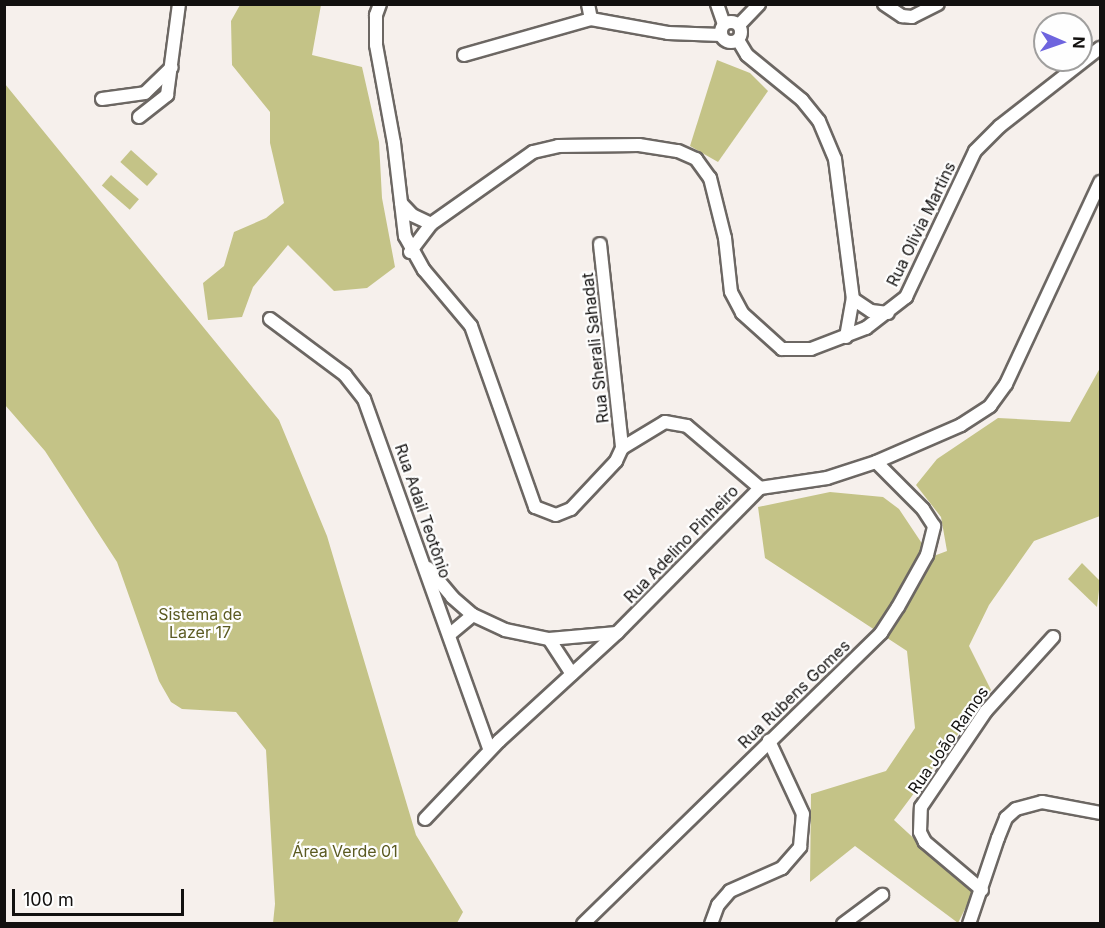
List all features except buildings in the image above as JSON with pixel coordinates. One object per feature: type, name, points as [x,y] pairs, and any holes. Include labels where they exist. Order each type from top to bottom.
[{"type":"street","points":[[139,117],[167,95],[179,4]]},
{"type":"street","points":[[380,4],[376,15],[376,45],[394,143],[400,201],[410,252],[471,326],[535,507],[549,514],[571,509],[616,461],[622,448],[656,426],[677,423],[696,432],[760,488]]},
{"type":"street","points":[[588,4],[591,19]]},
{"type":"street","points":[[717,4],[728,42],[738,40]]},
{"type":"street","points":[[464,55],[591,19],[668,33],[723,29],[738,25],[759,4]]},
{"type":"street","points":[[884,4],[902,16],[912,17],[938,4]]},
{"type":"street","points":[[738,25],[741,33],[738,40]]},
{"type":"street","points":[[738,40],[747,55],[802,100],[819,121],[835,159],[853,299],[846,337]]},
{"type":"street","name":"Rua Olivia Martins","points":[[410,252],[431,224],[515,161],[546,147],[639,145],[678,151],[696,159],[710,178],[725,238],[731,292],[742,313],[769,342],[782,349],[811,350],[846,337],[888,313],[906,297],[975,152],[1000,126],[1101,48]]},
{"type":"street","points":[[102,99],[145,93],[172,67]]},
{"type":"street","name":"Rua Adelino Pinheiro","points":[[425,819],[490,750],[618,632],[760,488],[827,478],[876,462],[961,425],[990,406],[1006,384],[1101,182]]},
{"type":"street","points":[[400,201],[412,215],[431,224]]},
{"type":"street","name":"Rua Sherali Sahadat","points":[[600,244],[622,448]]},
{"type":"street","points":[[853,299],[871,310],[888,313]]},
{"type":"street","name":"Rua Adail Teotônio","points":[[270,319],[345,375],[364,399],[490,750]]},
{"type":"street","name":"Rua Rubens Gomes","points":[[583,924],[881,633],[932,544],[934,526],[929,516],[876,462]]},
{"type":"street","points":[[422,561],[452,597],[474,615],[505,630],[549,639],[618,632]]},
{"type":"street","points":[[449,635],[474,615]]},
{"type":"street","name":"Rua João Ramos","points":[[982,890],[925,842],[920,832],[921,807],[986,711],[1053,637]]},
{"type":"street","points":[[549,639],[572,674]]},
{"type":"street","points":[[711,924],[718,905],[730,891],[782,868],[800,847],[803,814],[769,741]]},
{"type":"street","points":[[969,924],[1006,818],[1016,809],[1042,802],[1101,813]]},
{"type":"street","points":[[843,924],[882,895]]},
{"type":"green space","points":[[240,5],[321,5],[312,55],[362,67],[379,142],[382,198],[395,267],[367,288],[334,291],[288,245],[253,287],[242,317],[208,320],[203,283],[224,266],[234,232],[266,218],[284,203],[270,143],[270,112],[232,65],[231,21]]},
{"type":"green space","points":[[717,60],[750,73],[768,91],[718,162],[690,146]]},
{"type":"green space","name":"Área Verde 01","points":[[5,84],[279,420],[327,536],[416,835],[463,912],[457,923],[273,923],[275,904],[266,750],[236,712],[182,709],[171,702],[159,681],[117,562],[45,451],[5,405]]},
{"type":"green space","points":[[131,150],[158,174],[147,186],[120,162]]},
{"type":"green space","points":[[111,175],[139,199],[130,210],[102,186]]},
{"type":"green space","points":[[1100,368],[1100,516],[1034,541],[989,605],[969,646],[991,690],[894,820],[973,893],[958,923],[855,846],[810,882],[811,794],[886,771],[915,728],[907,651],[765,558],[758,507],[830,492],[883,497],[899,509],[931,557],[947,551],[941,517],[916,485],[937,459],[998,418],[1070,422]]},
{"type":"green space","points":[[1082,563],[1100,581],[1097,607],[1068,579]]},
{"type":"park label","name":"Sistema de Lazer 17","points":[[200,623]]}]
